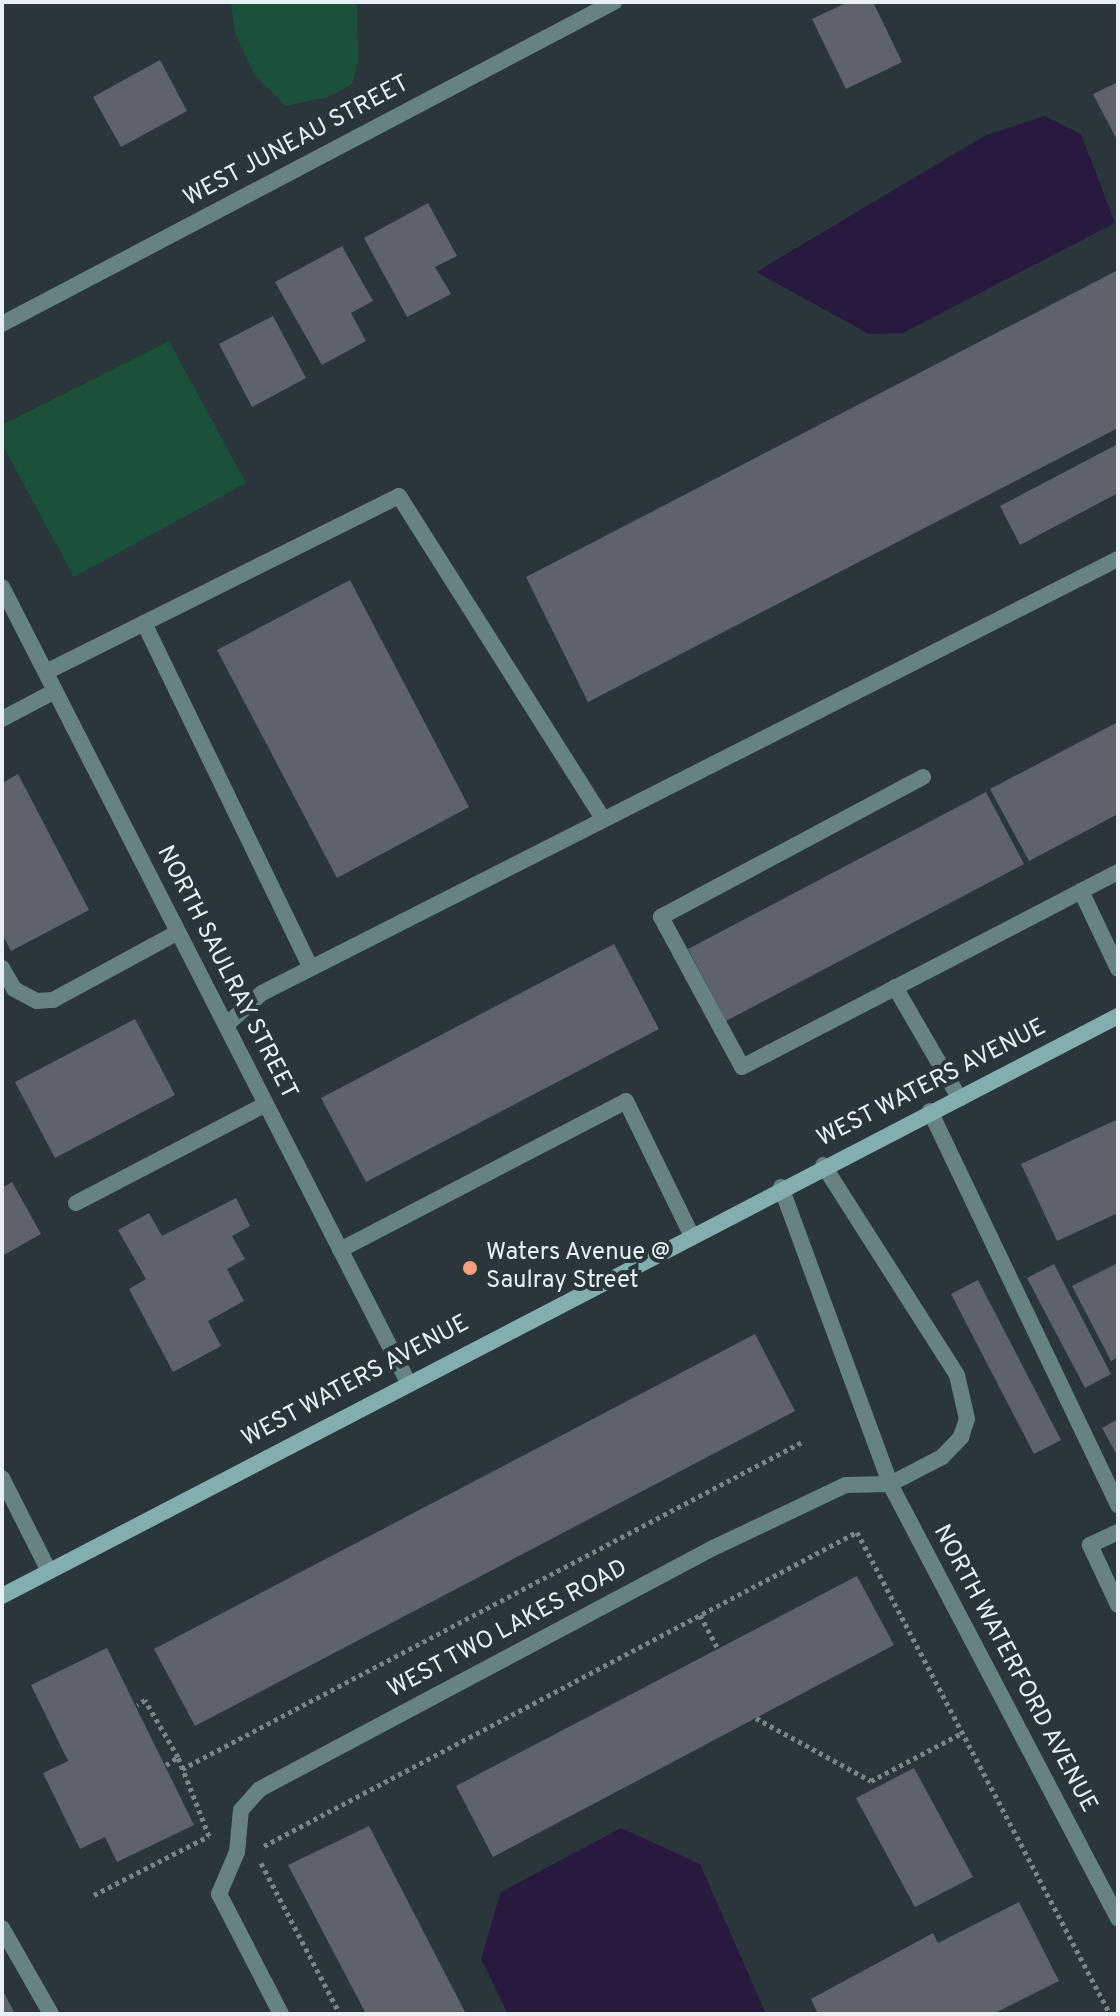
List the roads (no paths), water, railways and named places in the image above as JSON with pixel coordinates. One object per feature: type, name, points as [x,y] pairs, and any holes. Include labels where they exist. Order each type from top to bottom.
[{"type":"main road","name":"WEST WATERS AVENUE","points":[[2,1596],[823,1165],[960,1099],[1118,1016]]},
{"type":"street","name":"WEST JUNEAU STREET","points":[[2,324],[614,2]]},
{"type":"street","points":[[46,672],[399,496],[602,817]]},
{"type":"street","points":[[226,1025],[262,993],[602,817],[1118,559]]},
{"type":"street","name":"NORTH SAULRAY STREET","points":[[2,587],[408,1382]]},
{"type":"street","points":[[144,623],[311,968]]},
{"type":"street","points":[[2,719],[55,691]]},
{"type":"street","points":[[923,777],[661,917],[742,1067],[1118,872]]},
{"type":"street","points":[[1081,891],[1118,969]]},
{"type":"street","points":[[2,968],[14,989],[37,1001],[53,1000],[178,932]]},
{"type":"street","points":[[895,987],[960,1099]]},
{"type":"street","points":[[340,1250],[626,1101],[691,1234]]},
{"type":"street","points":[[76,1203],[266,1104]]},
{"type":"street","points":[[930,1111],[1118,1506]]},
{"type":"street","points":[[823,1165],[957,1375],[967,1419],[961,1437],[942,1457],[890,1484]]},
{"type":"street","name":"NORTH WATERFORD AVENUE","points":[[781,1187],[890,1484],[1118,1919]]},
{"type":"street","points":[[2,1478],[49,1571]]},
{"type":"street","name":"WEST TWO LAKES ROAD","points":[[281,2014],[219,1894],[237,1852],[241,1810],[260,1789],[711,1549],[846,1485],[890,1484]]},
{"type":"street","points":[[1118,1532],[1090,1545],[1118,1605]]},
{"type":"street","points":[[2,1928],[51,2014]]},
{"type":"place","name":"Waters Avenue @ Saulray Street","points":[[470,1268]]}]
